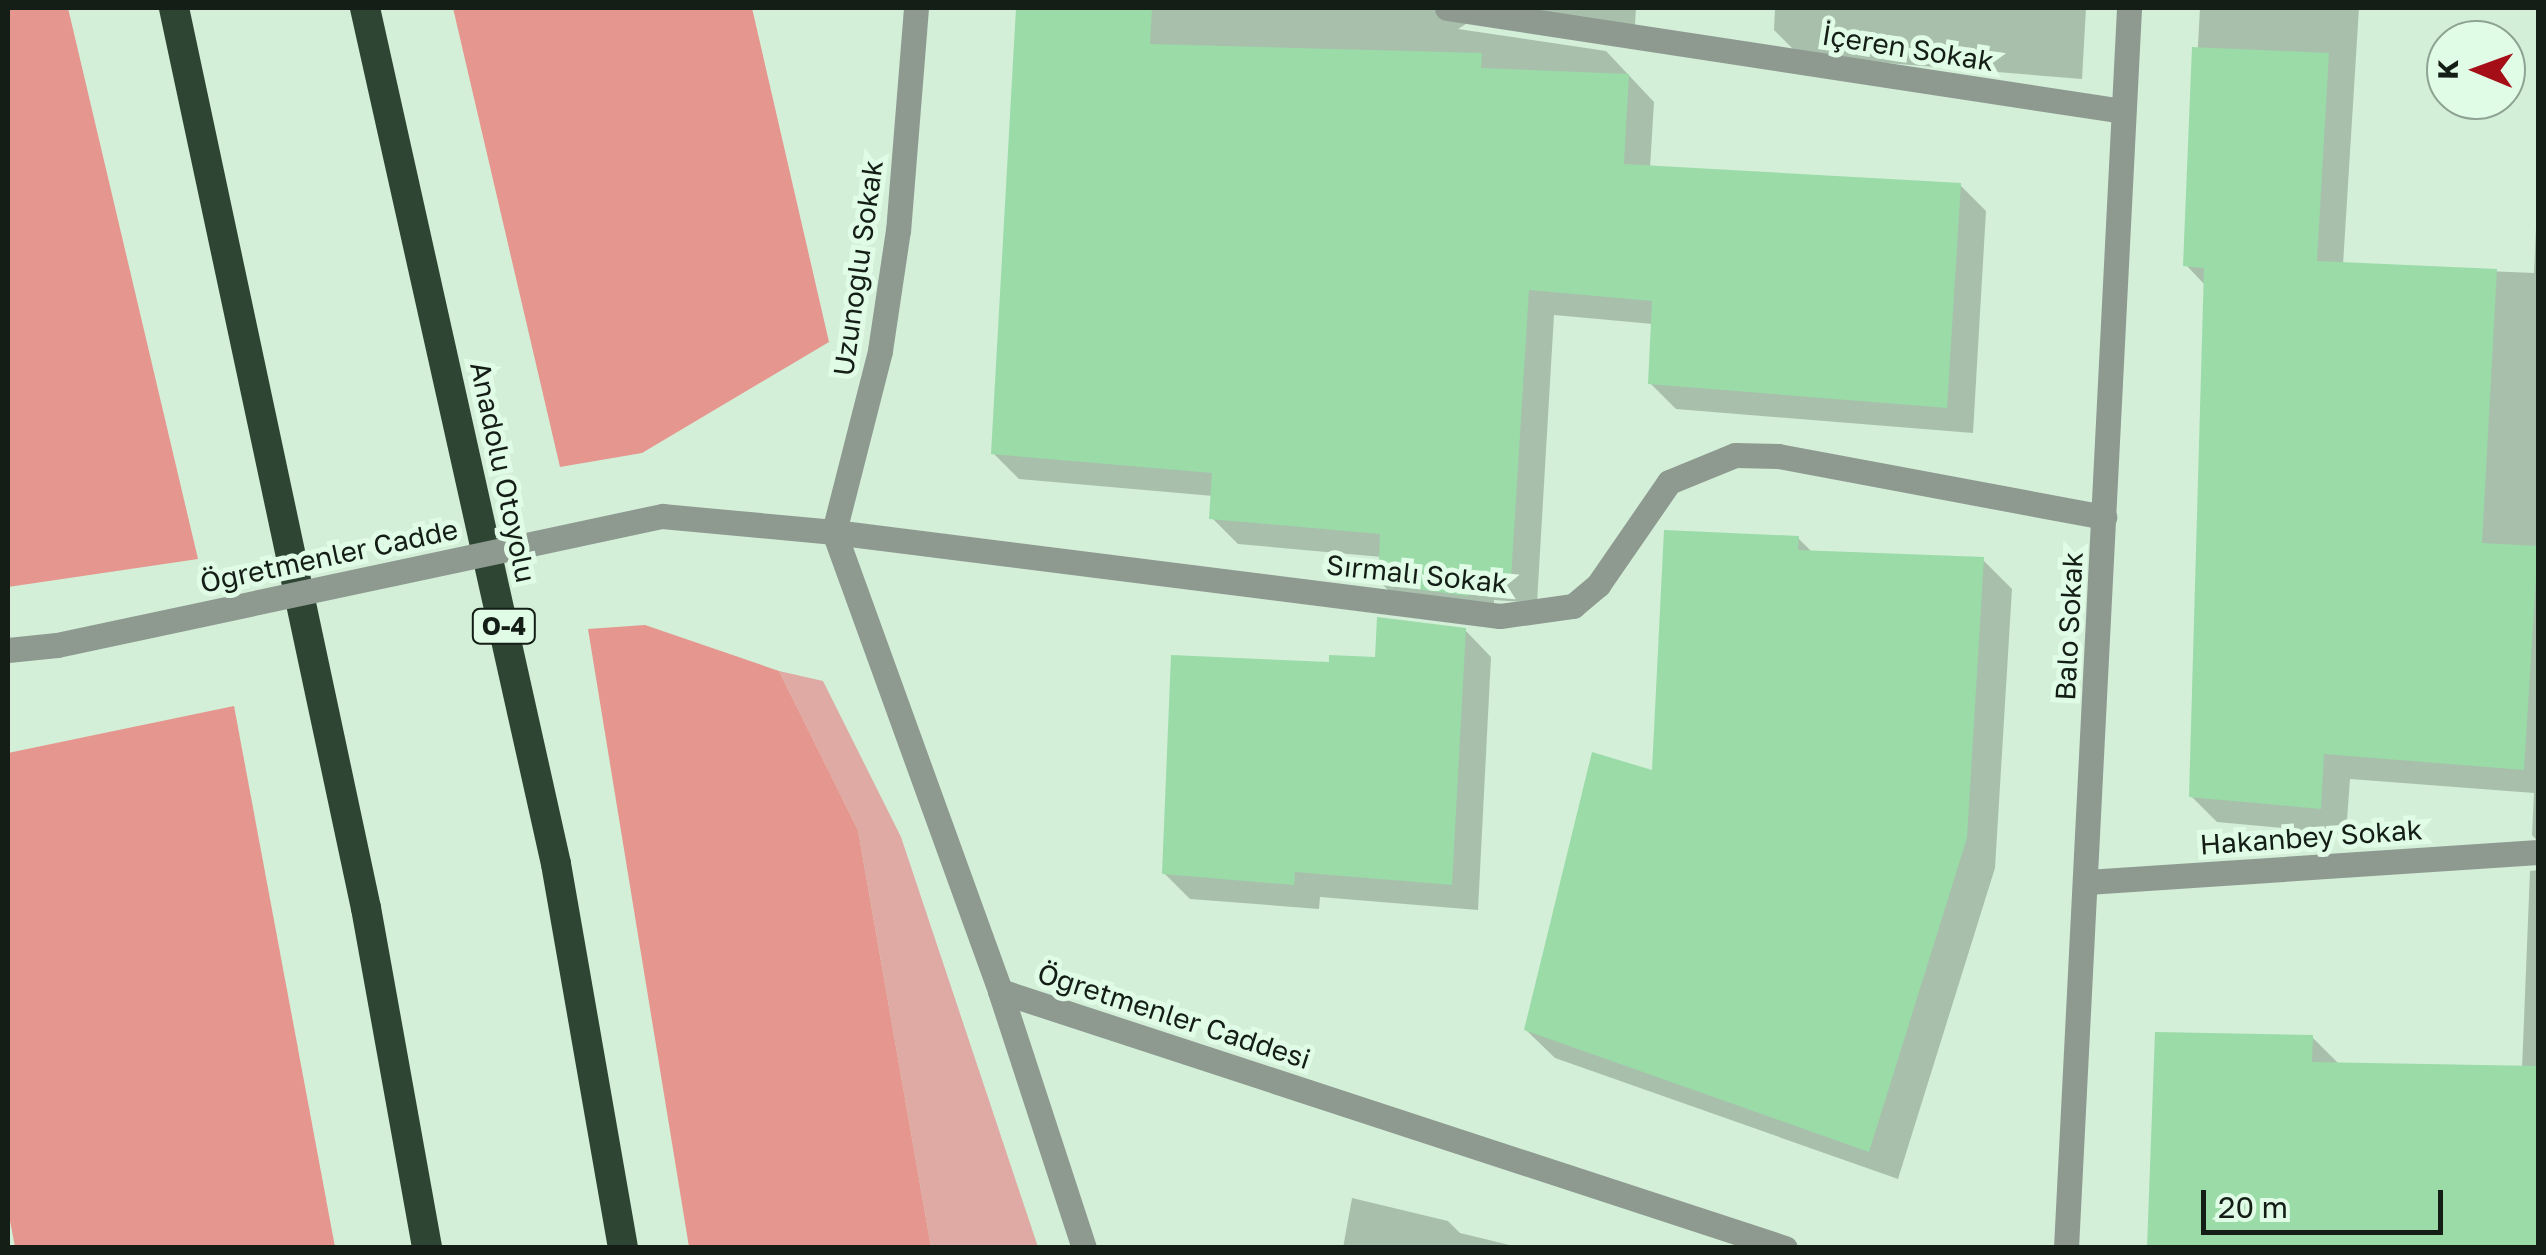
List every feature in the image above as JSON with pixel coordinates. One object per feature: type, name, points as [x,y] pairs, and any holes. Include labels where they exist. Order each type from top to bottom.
[{"type":"highway","points":[[174,8],[366,908],[427,1248]]},
{"type":"highway","name":"Anadolu Otoyolu","points":[[365,8],[552,844],[622,1248]]},
{"type":"street","name":"Uzunoğlu Sokak","points":[[834,532],[880,352],[898,230],[916,8]]},
{"type":"street","name":"İçeren Sokak","points":[[1446,8],[2123,111]]},
{"type":"street","name":"Balo Sokak","points":[[2066,1248],[2129,8]]},
{"type":"street","name":"Sırmalı Sokak","points":[[834,532],[1500,616],[1572,606],[1598,585],[1669,482],[1735,455],[1778,456],[2104,516]]},
{"type":"street","name":"Öğretmenler Cadde","points":[[8,650],[57,645],[662,516],[834,532]]},
{"type":"street","name":"Öğretmenler Caddesi","points":[[834,532],[1000,991],[1784,1248]]},
{"type":"street","name":"Hakanbey Sokak","points":[[2087,882],[2538,852]]},
{"type":"street","points":[[1000,991],[1084,1248]]},
{"type":"shaded area","points":[[8,8],[68,8],[198,559],[8,587]]},
{"type":"shaded area","points":[[453,8],[752,8],[829,342],[642,453],[560,467]]},
{"type":"shaded area","points":[[645,625],[779,671],[858,830],[931,1247],[689,1247],[588,629]]},
{"type":"shaded area","points":[[779,671],[823,681],[901,837],[1038,1247],[931,1247],[858,830]]},
{"type":"shaded area","points":[[234,706],[335,1247],[15,1247],[8,1210],[8,753]]},
{"type":"building","points":[[1016,8],[1152,8],[1150,44],[1482,53],[1481,68],[1629,74],[1624,164],[1961,183],[1947,408],[1648,384],[1652,301],[1529,290],[1511,579],[1469,575],[1468,596],[1378,584],[1380,534],[1209,519],[1212,473],[991,454]]},
{"type":"building","points":[[2192,47],[2329,53],[2317,261],[2497,269],[2482,543],[2538,546],[2524,770],[2324,754],[2321,809],[2189,797],[2204,268],[2183,266]]},
{"type":"building","points":[[1664,530],[1799,536],[1798,550],[1984,557],[1967,838],[1869,1152],[1524,1030],[1592,752],[1652,770]]},
{"type":"building","points":[[1377,617],[1466,628],[1452,885],[1295,872],[1294,885],[1162,874],[1171,655],[1329,662],[1329,655],[1375,657]]},
{"type":"building","points":[[2155,1032],[2313,1035],[2312,1062],[2538,1066],[2538,1248],[2147,1248]]}]
